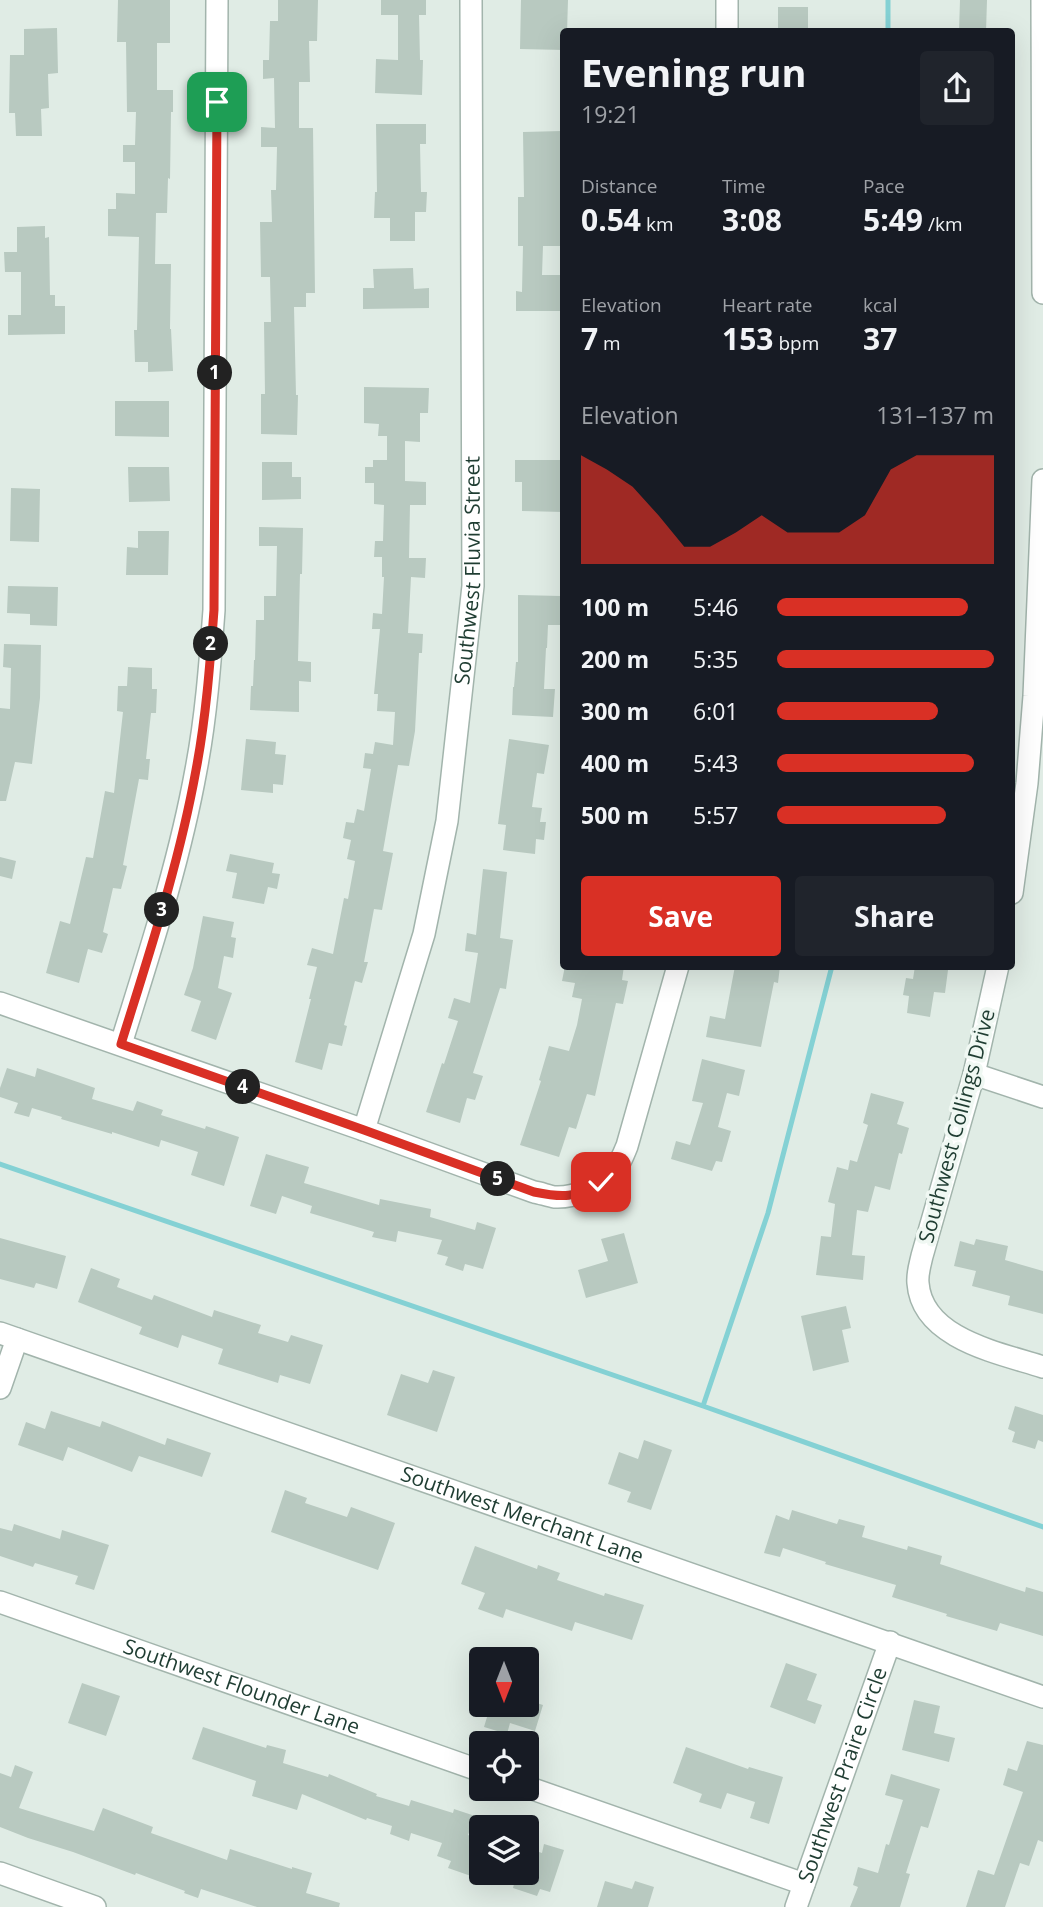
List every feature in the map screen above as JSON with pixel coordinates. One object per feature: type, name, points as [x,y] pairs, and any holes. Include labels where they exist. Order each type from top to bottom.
[{"type":"street","points":[[121,1044],[171,883],[188,813],[200,748],[209,667],[214,610],[218,0]]},
{"type":"street","name":"Southwest Fluvia Street","points":[[364,1130],[424,934],[447,821],[473,586],[471,0]]},
{"type":"street","points":[[727,0],[727,28]]},
{"type":"street","points":[[1042,0],[1043,293]]},
{"type":"street","points":[[1015,871],[1039,696],[1043,480]]},
{"type":"street","points":[[0,1003],[534,1192],[556,1197],[586,1191],[611,1175],[620,1162],[627,1146],[677,970]]},
{"type":"street","name":"Southwest Collings Drive","points":[[997,970],[974,1074],[922,1256],[918,1286],[927,1311],[947,1330],[963,1340],[1043,1367]]},
{"type":"street","points":[[974,1074],[1043,1097]]},
{"type":"street","points":[[0,1388],[9,1336]]},
{"type":"street","name":"Southwest Merchant Lane","points":[[9,1336],[1043,1697]]},
{"type":"street","name":"Southwest Flounder Lane","points":[[0,1602],[469,1767]]},
{"type":"street","name":"Southwest Praire Circle","points":[[796,1907],[890,1642]]},
{"type":"street","points":[[539,1791],[804,1884]]},
{"type":"street","points":[[0,1873],[95,1907]]},
{"type":"building","points":[[118,0],[170,0],[170,43],[157,43],[157,90],[173,90],[173,112],[167,213],[156,213],[155,264],[171,264],[170,329],[173,371],[148,372],[148,362],[135,362],[139,237],[108,236],[108,209],[116,209],[116,193],[135,194],[135,162],[123,162],[123,145],[135,145],[136,112],[127,112],[126,42],[117,42]]},
{"type":"building","points":[[278,0],[318,0],[317,41],[309,41],[310,82],[299,82],[299,128],[313,128],[315,293],[306,293],[306,307],[294,307],[297,435],[261,434],[261,394],[265,394],[264,322],[271,322],[270,277],[261,277],[260,222],[272,222],[271,190],[276,190],[277,147],[261,147],[261,127],[275,128],[274,78],[263,79],[263,60],[269,60],[270,21],[278,21]]},
{"type":"building","points":[[381,0],[426,0],[426,15],[419,15],[420,60],[423,60],[422,95],[375,93],[376,59],[398,60],[398,15],[381,15]]},
{"type":"building","points":[[521,0],[568,0],[567,28],[560,28],[560,50],[520,49]]},
{"type":"building","points":[[960,0],[987,0],[986,28],[959,28]]},
{"type":"building","points":[[778,7],[808,7],[808,28],[778,28]]},
{"type":"building","points":[[57,28],[58,73],[48,74],[49,108],[41,109],[42,136],[16,136],[15,113],[9,113],[10,55],[24,55],[24,29]]},
{"type":"building","points":[[376,124],[426,124],[426,144],[420,144],[421,192],[427,192],[426,212],[415,212],[415,241],[390,241],[390,218],[374,218],[377,192]]},
{"type":"building","points":[[560,131],[560,246],[543,246],[542,275],[560,275],[560,311],[516,311],[516,291],[522,292],[523,246],[518,246],[518,197],[524,197],[523,132]]},
{"type":"building","points":[[45,226],[45,238],[49,237],[50,295],[55,295],[55,306],[65,306],[65,334],[8,335],[8,315],[21,315],[21,272],[5,272],[4,252],[17,252],[17,227]]},
{"type":"building","points":[[413,268],[414,289],[429,288],[429,308],[363,309],[363,288],[374,288],[373,269]]},
{"type":"building","points":[[364,387],[429,388],[428,413],[420,413],[420,442],[405,441],[405,481],[426,482],[426,505],[410,505],[409,558],[426,558],[425,578],[411,577],[408,633],[423,634],[422,653],[419,653],[415,731],[409,766],[398,765],[383,851],[393,853],[382,910],[374,909],[364,962],[368,962],[362,983],[355,981],[344,1025],[347,1026],[342,1046],[329,1043],[322,1070],[295,1062],[317,967],[307,965],[312,948],[333,954],[344,898],[348,899],[355,861],[347,859],[351,840],[343,838],[346,822],[354,823],[357,809],[364,811],[371,769],[363,768],[365,753],[373,754],[375,742],[393,745],[395,712],[377,711],[378,694],[374,694],[380,629],[372,629],[373,613],[382,614],[384,577],[382,557],[374,557],[375,541],[383,541],[384,505],[374,504],[374,483],[365,483],[365,467],[373,467],[373,460],[387,460],[387,436],[378,436],[379,424],[364,423]]},
{"type":"building","points":[[115,401],[169,401],[169,437],[115,436]]},
{"type":"building","points":[[515,460],[560,460],[560,512],[522,511],[522,482],[515,482]]},
{"type":"building","points":[[262,462],[292,462],[292,477],[301,477],[301,499],[262,500]]},
{"type":"building","points":[[128,467],[169,467],[170,501],[129,502]]},
{"type":"building","points":[[11,488],[40,489],[39,542],[10,541]]},
{"type":"building","points":[[259,527],[303,528],[298,661],[311,662],[311,682],[299,681],[299,712],[250,710],[256,620],[264,620],[264,596],[276,596],[277,546],[259,546]]},
{"type":"building","points":[[138,531],[169,531],[168,575],[126,575],[127,547],[138,548]]},
{"type":"building","points":[[8,586],[58,587],[57,626],[30,625],[30,614],[7,613]]},
{"type":"building","points":[[518,595],[560,596],[560,625],[548,625],[546,648],[544,689],[555,689],[553,717],[512,715],[513,687],[518,662]]},
{"type":"building","points":[[4,644],[41,645],[40,698],[32,764],[15,762],[6,801],[0,801],[0,708],[10,709],[11,668],[3,667]]},
{"type":"building","points":[[128,667],[152,668],[152,689],[157,689],[156,713],[151,713],[146,759],[150,759],[148,780],[139,779],[123,865],[127,866],[121,889],[113,888],[103,932],[108,934],[102,953],[88,949],[79,983],[46,973],[60,921],[70,924],[86,857],[93,858],[105,791],[114,793],[123,712],[117,711],[118,686],[127,686]]},
{"type":"building","points":[[246,739],[276,742],[275,754],[286,755],[283,785],[273,784],[273,793],[241,790]]},
{"type":"building","points":[[509,739],[549,745],[544,774],[537,773],[532,807],[542,808],[540,822],[546,822],[544,840],[536,839],[535,854],[503,850],[506,825],[498,824]]},
{"type":"building","points":[[230,854],[274,863],[272,873],[280,874],[277,889],[268,887],[264,904],[232,898],[237,873],[226,871]]},
{"type":"building","points":[[0,857],[16,861],[12,879],[0,876]]},
{"type":"building","points":[[483,869],[507,872],[500,938],[513,940],[506,989],[500,988],[473,1073],[483,1076],[475,1100],[467,1098],[460,1123],[426,1112],[458,1021],[448,1018],[454,998],[470,1003],[478,953],[465,951],[467,933],[476,935]]},
{"type":"building","points":[[203,916],[234,922],[231,937],[236,938],[233,958],[224,956],[218,988],[232,993],[216,1040],[191,1031],[201,1001],[184,995],[193,968]]},
{"type":"building","points":[[564,970],[623,970],[622,980],[628,981],[623,1004],[616,1003],[595,1096],[587,1094],[576,1129],[569,1127],[559,1157],[520,1145],[541,1081],[539,1080],[549,1046],[569,1051],[577,1025],[582,999],[572,997],[575,983],[562,981]]},
{"type":"building","points":[[734,970],[780,970],[778,983],[774,982],[761,1047],[706,1037],[710,1016],[725,1019]]},
{"type":"building","points":[[914,970],[948,970],[945,993],[934,992],[930,1017],[907,1013],[909,996],[903,995],[906,978],[913,979]]},
{"type":"building","points":[[702,1059],[745,1070],[739,1096],[727,1093],[718,1127],[731,1131],[722,1162],[716,1161],[712,1171],[671,1159],[676,1141],[690,1145],[703,1103],[692,1101]]},
{"type":"building","points":[[7,1068],[35,1077],[37,1068],[95,1088],[92,1099],[133,1111],[137,1101],[163,1110],[161,1115],[239,1137],[224,1186],[191,1175],[198,1152],[161,1140],[159,1147],[32,1108],[29,1117],[14,1113],[18,1103],[0,1097],[0,1088]]},
{"type":"building","points":[[871,1093],[904,1102],[897,1124],[909,1128],[902,1154],[899,1153],[890,1190],[875,1186],[868,1212],[857,1210],[852,1255],[865,1256],[863,1280],[816,1275],[821,1236],[831,1237],[835,1204],[828,1202],[837,1167],[848,1170],[850,1160],[857,1162],[868,1125],[863,1123]]},
{"type":"building","points":[[266,1154],[309,1167],[304,1183],[379,1205],[380,1199],[431,1209],[430,1217],[475,1230],[477,1222],[496,1228],[483,1269],[465,1264],[463,1271],[445,1265],[448,1257],[437,1254],[442,1240],[398,1231],[396,1242],[372,1237],[374,1232],[310,1213],[312,1206],[282,1196],[276,1214],[250,1206]]},
{"type":"building","points":[[624,1233],[638,1283],[586,1298],[578,1270],[608,1261],[601,1239]]},
{"type":"building","points":[[0,1238],[66,1256],[57,1289],[36,1283],[34,1288],[0,1279]]},
{"type":"building","points":[[976,1239],[1008,1246],[1005,1260],[1043,1271],[1043,1314],[1008,1305],[1010,1296],[972,1286],[976,1271],[954,1266],[960,1241],[974,1245]]},
{"type":"building","points":[[91,1268],[120,1279],[117,1287],[152,1300],[154,1295],[212,1317],[214,1310],[261,1325],[258,1333],[288,1342],[291,1335],[323,1345],[310,1384],[280,1375],[278,1383],[218,1364],[223,1349],[182,1335],[178,1348],[139,1334],[142,1327],[78,1302]]},
{"type":"building","points":[[846,1306],[851,1328],[842,1330],[849,1362],[813,1371],[801,1316]]},
{"type":"building","points":[[433,1370],[455,1377],[437,1432],[387,1415],[401,1374],[428,1383]]},
{"type":"building","points":[[1015,1406],[1043,1415],[1043,1442],[1038,1440],[1035,1449],[1012,1442],[1015,1432],[1008,1429]]},
{"type":"building","points":[[51,1411],[100,1427],[102,1421],[165,1445],[167,1438],[211,1453],[202,1477],[139,1456],[132,1472],[68,1447],[63,1461],[18,1445],[26,1422],[45,1429]]},
{"type":"building","points":[[644,1440],[672,1450],[651,1510],[627,1502],[631,1492],[608,1484],[619,1452],[638,1459]]},
{"type":"building","points":[[285,1490],[307,1498],[305,1503],[347,1517],[351,1507],[395,1523],[378,1570],[271,1532]]},
{"type":"building","points":[[792,1510],[837,1524],[839,1519],[865,1526],[862,1537],[907,1550],[908,1546],[942,1556],[940,1564],[1025,1592],[1026,1587],[1043,1592],[1043,1636],[1000,1623],[997,1631],[946,1616],[947,1614],[892,1597],[896,1585],[825,1564],[826,1562],[783,1548],[780,1557],[764,1553],[776,1515],[789,1520]]},
{"type":"building","points":[[14,1524],[60,1539],[62,1530],[109,1545],[94,1590],[75,1584],[78,1576],[35,1563],[33,1567],[0,1556],[0,1528],[12,1531]]},
{"type":"building","points":[[475,1546],[537,1569],[538,1565],[560,1573],[557,1580],[604,1596],[605,1593],[644,1605],[632,1640],[575,1622],[572,1631],[506,1609],[503,1618],[478,1609],[485,1593],[461,1584]]},
{"type":"building","points":[[786,1663],[817,1674],[807,1700],[822,1705],[815,1724],[770,1707]]},
{"type":"building","points":[[82,1683],[120,1696],[106,1736],[68,1723]]},
{"type":"building","points":[[914,1700],[940,1706],[934,1733],[955,1738],[949,1762],[902,1750]]},
{"type":"building","points":[[539,1704],[543,1705],[535,1731],[510,1723],[508,1731],[484,1727],[487,1717],[539,1717]]},
{"type":"building","points":[[203,1727],[266,1748],[267,1745],[286,1750],[283,1763],[328,1777],[329,1774],[377,1794],[376,1796],[409,1806],[411,1800],[453,1813],[454,1809],[472,1815],[469,1815],[468,1835],[469,1875],[448,1868],[451,1861],[437,1856],[442,1843],[411,1833],[409,1841],[390,1834],[392,1826],[367,1818],[366,1820],[302,1794],[297,1810],[252,1796],[256,1781],[192,1759]]},
{"type":"building","points":[[1027,1741],[1043,1745],[1043,1842],[1038,1840],[1029,1866],[1020,1863],[1005,1907],[966,1907],[978,1870],[994,1875],[1023,1792],[1003,1785],[1008,1768],[1017,1771]]},
{"type":"building","points":[[686,1747],[748,1769],[749,1767],[783,1777],[769,1824],[750,1818],[755,1802],[727,1793],[721,1809],[699,1802],[702,1794],[673,1783]]},
{"type":"building","points":[[15,1765],[33,1772],[19,1808],[94,1831],[103,1808],[153,1827],[151,1833],[227,1860],[230,1849],[312,1873],[306,1893],[340,1903],[339,1907],[257,1907],[201,1889],[198,1898],[136,1873],[135,1875],[0,1827],[0,1773],[11,1777]]},
{"type":"building","points":[[891,1774],[940,1789],[928,1828],[921,1826],[906,1873],[910,1874],[900,1907],[850,1907],[858,1887],[853,1885],[858,1867],[878,1873],[903,1800],[885,1795]]},
{"type":"building","points":[[544,1844],[564,1850],[550,1892],[540,1889],[537,1896],[513,1888],[514,1885],[539,1885],[539,1852],[542,1853]]},
{"type":"building","points":[[605,1881],[632,1889],[635,1881],[654,1887],[648,1907],[597,1907]]},
{"type":"waterway","points":[[888,0],[888,28]]},
{"type":"waterway","points":[[703,1406],[768,1213],[831,970]]},
{"type":"waterway","points":[[0,1164],[703,1406],[1043,1527]]},
{"type":"route","points":[[217,102],[214,610],[209,667],[188,813],[171,883],[121,1044],[534,1192],[556,1197],[570,1196],[601,1182]]}]
